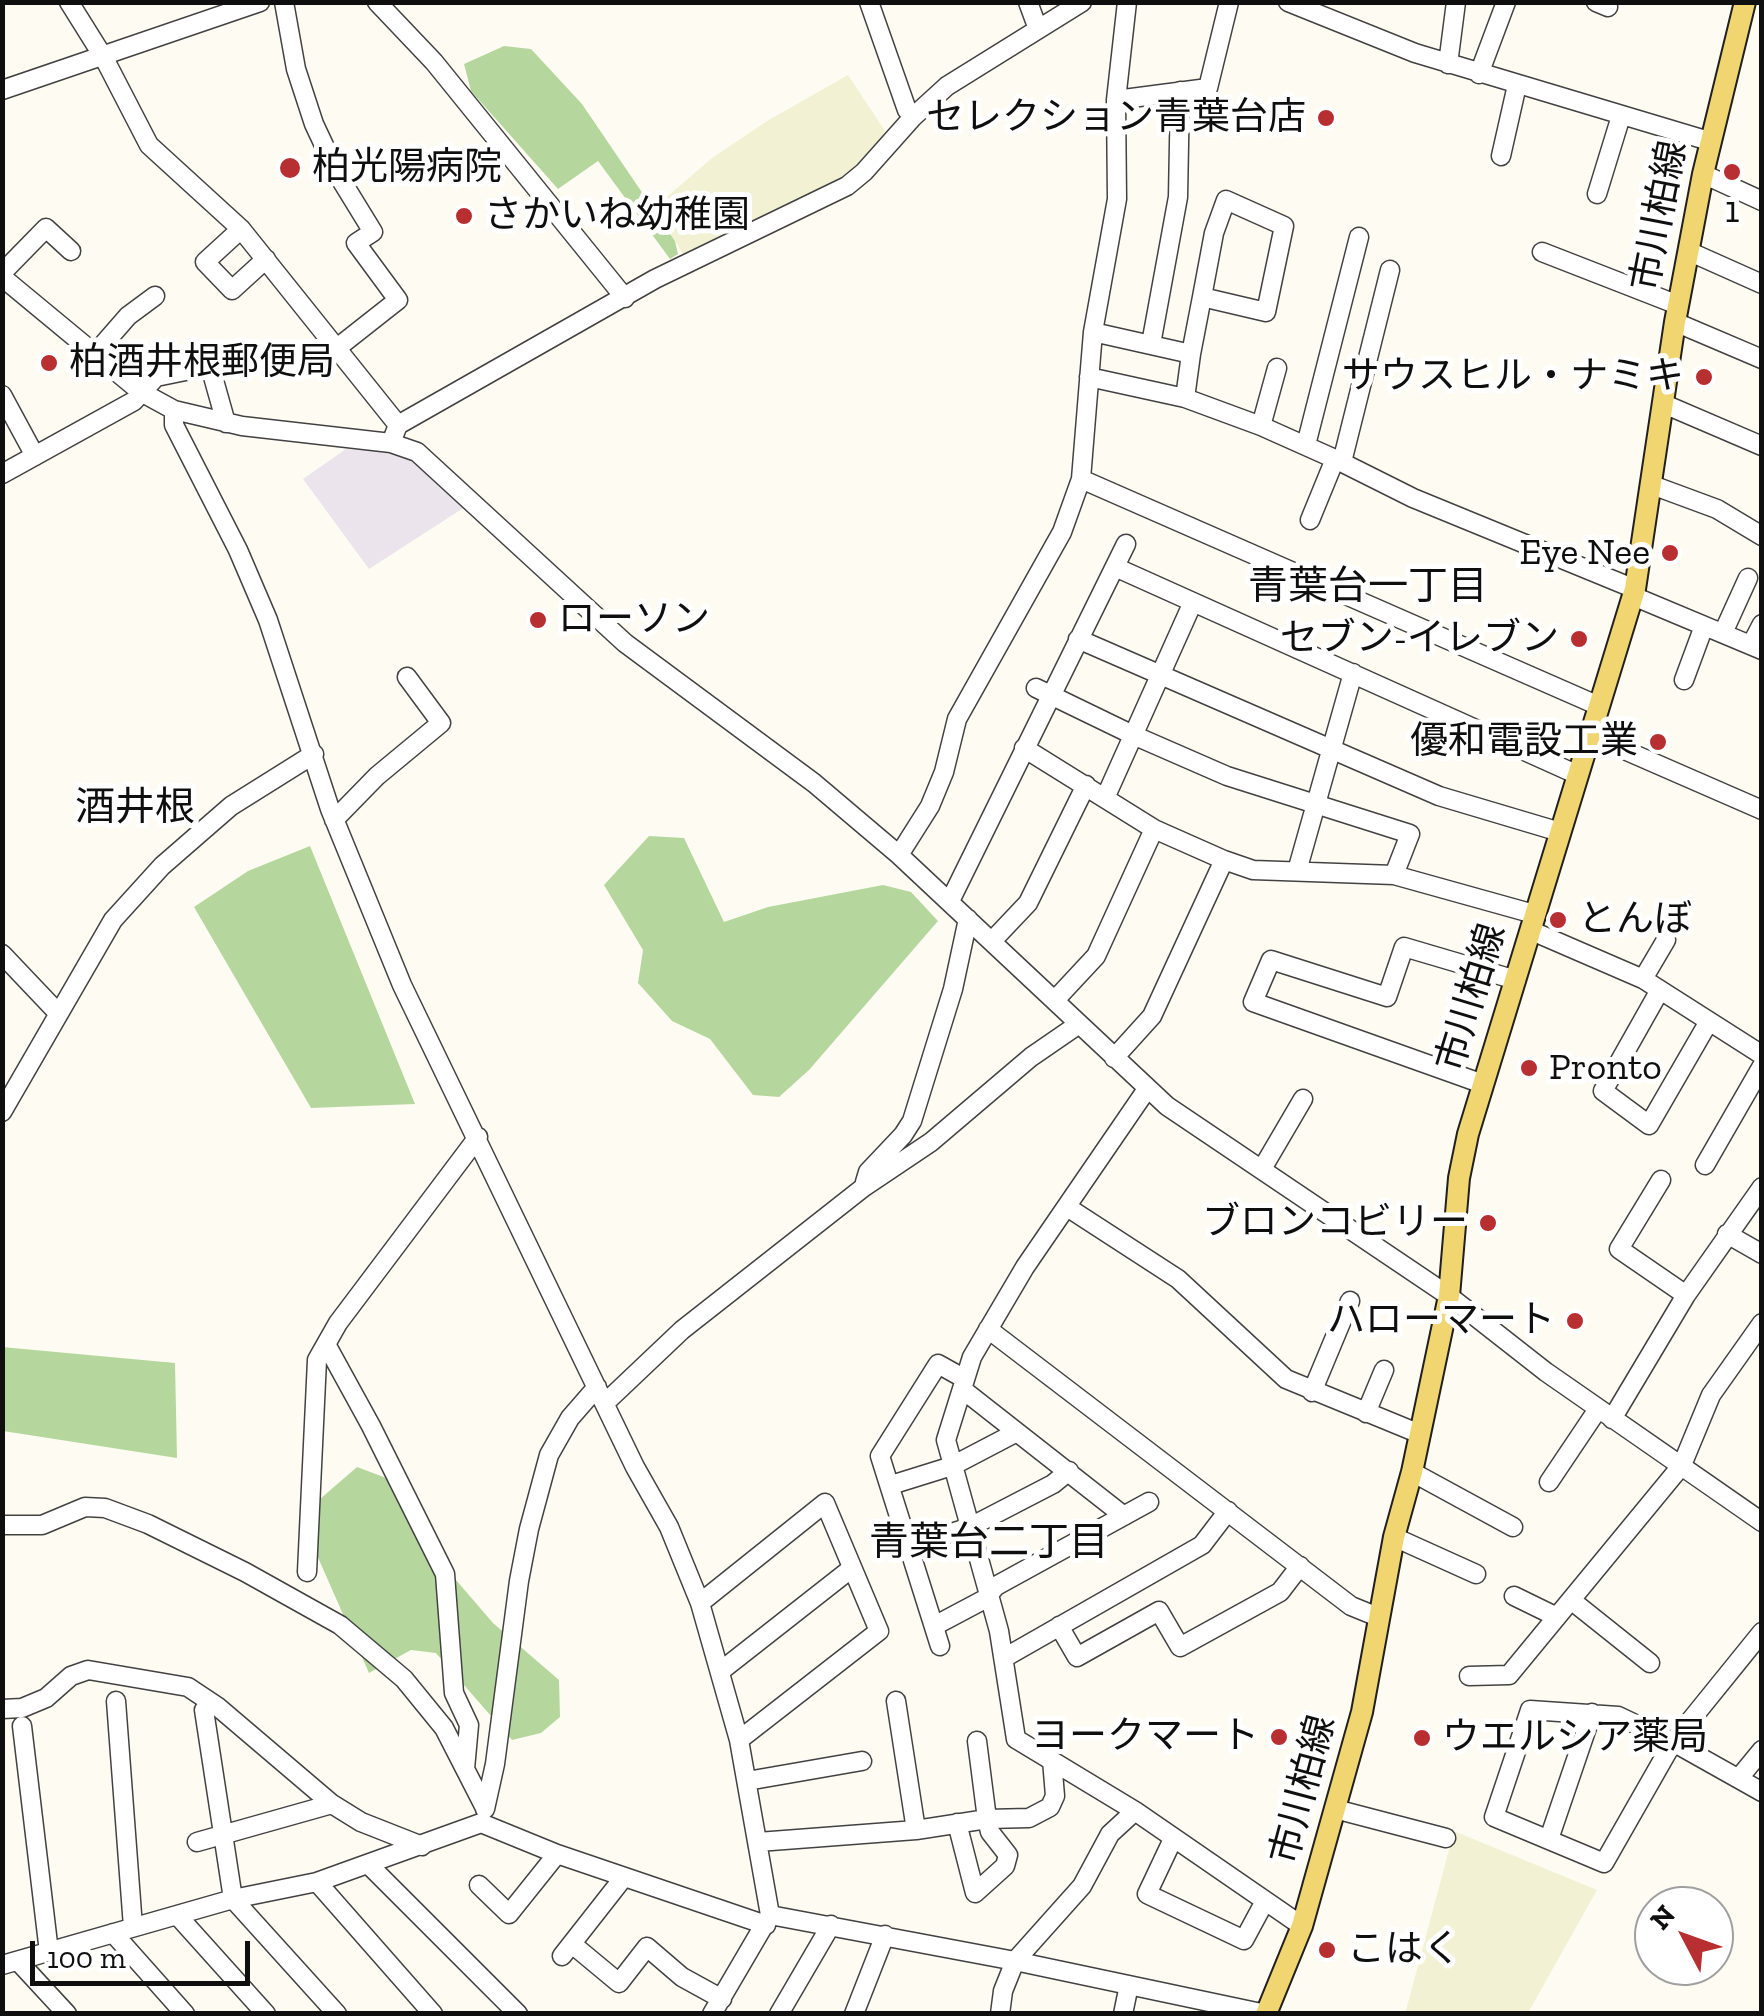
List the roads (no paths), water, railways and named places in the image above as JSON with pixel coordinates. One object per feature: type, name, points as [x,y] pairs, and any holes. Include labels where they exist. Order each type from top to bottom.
[{"type":"main road","name":"市川柏線","points":[[1266,2014],[1302,1926],[1362,1712],[1394,1538],[1449,1296],[1459,1178],[1483,1084],[1634,593],[1702,174],[1745,2]]},
{"type":"street","points":[[69,2],[104,58],[149,145],[241,229],[337,348],[395,434],[625,643],[814,784],[900,855],[1147,1090],[1449,1296],[1605,1414],[1762,1522]]},
{"type":"street","points":[[2,90],[260,2]]},
{"type":"street","points":[[284,2],[296,70],[314,124],[338,176],[373,232],[356,243],[398,300],[337,348]]},
{"type":"street","points":[[376,2],[434,62],[625,298]]},
{"type":"street","points":[[869,2],[907,110],[913,117]]},
{"type":"street","points":[[1028,2],[1038,29]]},
{"type":"street","points":[[71,251],[46,228],[2,275],[141,392],[174,410],[226,423],[395,434],[655,279],[830,197],[864,172],[947,86],[1082,2]]},
{"type":"street","points":[[900,855],[930,806],[944,772],[957,719],[1062,532],[1081,479],[1094,332],[1117,198],[1116,100],[1126,2]]},
{"type":"street","points":[[1116,100],[1208,88],[1228,2]]},
{"type":"street","points":[[1288,2],[1448,64],[1709,140]]},
{"type":"street","points":[[1448,64],[1456,2]]},
{"type":"street","points":[[1479,74],[1506,2]]},
{"type":"street","points":[[1501,156],[1517,85]]},
{"type":"street","points":[[1150,344],[1178,197],[1180,91]]},
{"type":"street","points":[[1597,194],[1621,116]]},
{"type":"street","points":[[1702,174],[1762,201]]},
{"type":"street","points":[[1185,398],[1191,354],[1214,233],[1226,200],[1284,226],[1266,312],[1202,297]]},
{"type":"street","points":[[241,229],[205,262],[232,290],[266,260]]},
{"type":"street","points":[[1306,445],[1358,238]]},
{"type":"street","points":[[1688,251],[1762,284]]},
{"type":"street","points":[[1542,252],[1677,314],[1762,359]]},
{"type":"street","points":[[1310,520],[1338,460],[1390,270]]},
{"type":"street","points":[[94,355],[128,316],[156,296]]},
{"type":"street","points":[[1094,332],[1191,354]]},
{"type":"street","points":[[2,474],[134,401],[156,378],[210,366],[226,423]]},
{"type":"street","points":[[1260,426],[1277,368]]},
{"type":"street","points":[[1089,377],[1185,398],[1260,426],[1413,498],[1756,648],[1762,624]]},
{"type":"street","points":[[2,395],[35,456]]},
{"type":"street","points":[[1664,404],[1762,446]]},
{"type":"street","points":[[174,410],[174,425],[238,550],[268,620],[334,820],[402,985],[668,1527],[700,1602],[739,1740],[768,1920],[717,2006],[647,1947],[619,1983],[567,1950],[624,1877]]},
{"type":"street","points":[[1081,479],[1599,706]]},
{"type":"street","points":[[1652,485],[1718,509],[1762,536]]},
{"type":"street","points":[[950,901],[1024,748],[1043,692],[1078,639],[1126,544]]},
{"type":"street","points":[[1115,567],[1578,775]]},
{"type":"street","points":[[1723,633],[1748,578]]},
{"type":"street","points":[[1106,796],[1192,602]]},
{"type":"street","points":[[1684,680],[1704,626]]},
{"type":"street","points":[[1078,639],[1439,796],[1560,832]]},
{"type":"street","points":[[1297,872],[1353,673]]},
{"type":"street","points":[[334,820],[377,776],[440,722],[408,676]]},
{"type":"street","points":[[1043,692],[1228,776],[1410,834],[1394,876]]},
{"type":"street","points":[[1590,735],[1762,810]]},
{"type":"street","points":[[1024,748],[1154,829],[1253,870],[1394,876],[1533,922],[1643,979],[1762,1054]]},
{"type":"street","points":[[2,1112],[112,920],[162,866],[231,806],[314,754]]},
{"type":"street","points":[[992,942],[1028,903],[1086,785]]},
{"type":"street","points":[[1055,1000],[1096,956],[1154,829]]},
{"type":"street","points":[[1114,1058],[1152,1016],[1224,860]]},
{"type":"street","points":[[864,1187],[868,1172],[912,1121],[953,989],[968,919]]},
{"type":"street","points":[[1643,979],[1666,940]]},
{"type":"street","points":[[1483,1084],[1254,1002],[1271,960],[1387,997],[1404,947],[1516,980]]},
{"type":"street","points":[[2,954],[58,1013]]},
{"type":"street","points":[[1660,990],[1603,1092],[1649,1125],[1708,1023]]},
{"type":"street","points":[[483,1816],[494,1764],[518,1581],[549,1455],[570,1418],[864,1187],[931,1142],[1031,1057],[1079,1024]]},
{"type":"street","points":[[1705,1166],[1762,1066]]},
{"type":"street","points":[[1147,1090],[1025,1266],[988,1329],[972,1357],[946,1440],[989,1593],[1016,1738],[1135,1811],[1302,1926]]},
{"type":"street","points":[[1262,1169],[1303,1100]]},
{"type":"street","points":[[306,1572],[317,1360],[338,1323],[478,1137]]},
{"type":"street","points":[[1662,1180],[1619,1249],[1686,1295]]},
{"type":"street","points":[[1549,1482],[1605,1414],[1726,1234],[1762,1188]]},
{"type":"street","points":[[1068,1207],[1178,1279],[1286,1378],[1420,1434]]},
{"type":"street","points":[[1726,1234],[1762,1254]]},
{"type":"street","points":[[1312,1392],[1350,1301]]},
{"type":"street","points":[[1469,1676],[1510,1675],[1682,1466],[1711,1395],[1762,1322]]},
{"type":"street","points":[[988,1329],[1351,1606],[1378,1617]]},
{"type":"street","points":[[326,1344],[445,1574],[454,1694],[469,1725],[465,1769]]},
{"type":"street","points":[[940,1646],[880,1456],[938,1364],[1124,1516]]},
{"type":"street","points":[[1366,1413],[1384,1370]]},
{"type":"street","points":[[890,1484],[952,1466],[1018,1432]]},
{"type":"street","points":[[910,1546],[970,1528],[1053,1484],[1069,1471]]},
{"type":"street","points":[[1412,1472],[1513,1527]]},
{"type":"street","points":[[936,1625],[985,1599],[996,1586],[1149,1502]]},
{"type":"street","points":[[700,1602],[825,1503],[879,1631],[739,1740]]},
{"type":"street","points":[[2,1525],[42,1525],[85,1508],[105,1508],[148,1524],[245,1572],[340,1625],[404,1679],[444,1728],[483,1816],[556,1854],[768,1920],[831,1925],[885,1935],[1266,2014]]},
{"type":"street","points":[[1004,1658],[1202,1545],[1228,1511]]},
{"type":"street","points":[[1394,1538],[1476,1574]]},
{"type":"street","points":[[1059,1626],[1078,1657],[1158,1611],[1180,1647],[1280,1592],[1300,1566]]},
{"type":"street","points":[[722,1670],[852,1568]]},
{"type":"street","points":[[1514,1596],[1557,1617]]},
{"type":"street","points":[[1571,1600],[1650,1663]]},
{"type":"street","points":[[1762,1632],[1672,1742],[1604,1863],[1494,1817],[1530,1710],[1618,1716],[1672,1742],[1762,1792]]},
{"type":"street","points":[[2,1709],[22,1708],[46,1698],[71,1676],[88,1670],[188,1687],[218,1707],[332,1804],[361,1822],[422,1846]]},
{"type":"street","points":[[116,1701],[133,1928]]},
{"type":"street","points":[[896,1701],[916,1830]]},
{"type":"street","points":[[204,1710],[233,1899],[338,2014]]},
{"type":"street","points":[[1549,1839],[1592,1713]]},
{"type":"street","points":[[22,1726],[49,1952]]},
{"type":"street","points":[[957,1824],[975,1893],[1004,1866],[1008,1856],[990,1832],[977,1742]]},
{"type":"street","points":[[1740,1778],[1762,1750]]},
{"type":"street","points":[[758,1842],[1029,1818],[1050,1807],[1055,1796],[1052,1760]]},
{"type":"street","points":[[747,1781],[862,1761]]},
{"type":"street","points":[[197,1842],[332,1804]]},
{"type":"street","points":[[1335,1809],[1446,1838]]},
{"type":"street","points":[[1000,2014],[1003,1991],[1015,1961],[1082,1886],[1110,1834],[1135,1811]]},
{"type":"street","points":[[10,1963],[233,1899],[316,1882],[422,1846],[483,1816]]},
{"type":"street","points":[[1173,1839],[1147,1894],[1244,1940],[1265,1901]]},
{"type":"street","points":[[479,1886],[509,1914],[556,1854]]},
{"type":"street","points":[[369,1865],[518,2014]]},
{"type":"street","points":[[316,1882],[433,2014]]},
{"type":"street","points":[[178,1915],[266,2014]]},
{"type":"street","points":[[780,2014],[831,1925]]},
{"type":"street","points":[[114,1933],[185,2014]]},
{"type":"street","points":[[854,2014],[885,1935]]},
{"type":"street","points":[[10,1963],[67,2014]]},
{"type":"street","points":[[1123,2014],[1129,1986]]},
{"type":"place","name":"セレクション青葉台店","points":[[1326,118]]},
{"type":"place","name":"柏光陽病院","points":[[290,168]]},
{"type":"place","name":"1","points":[[1732,172]]},
{"type":"place","name":"さかいね幼稚園","points":[[464,216]]},
{"type":"place","name":"柏酒井根郵便局","points":[[49,363]]},
{"type":"place","name":"サウスヒル・ナミキ","points":[[1704,377]]},
{"type":"place","name":"Eye Nee","points":[[1670,553]]},
{"type":"place","name":"ローソン","points":[[538,620]]},
{"type":"place","name":"セブン-イレブン","points":[[1579,639]]},
{"type":"place","name":"優和電設工業","points":[[1658,742]]},
{"type":"place","name":"とんぼ","points":[[1558,920]]},
{"type":"place","name":"Pronto","points":[[1529,1068]]},
{"type":"place","name":"ブロンコビリー","points":[[1488,1223]]},
{"type":"place","name":"ハローマート","points":[[1575,1321]]},
{"type":"place","name":"ヨークマート","points":[[1279,1737]]},
{"type":"place","name":"ウエルシア薬局","points":[[1422,1738]]},
{"type":"place","name":"こはく","points":[[1327,1950]]},
{"type":"district","name":"青葉台一丁目","points":[[1368,588]]},
{"type":"district","name":"酒井根","points":[[135,809]]},
{"type":"district","name":"青葉台二丁目","points":[[989,1544]]}]
